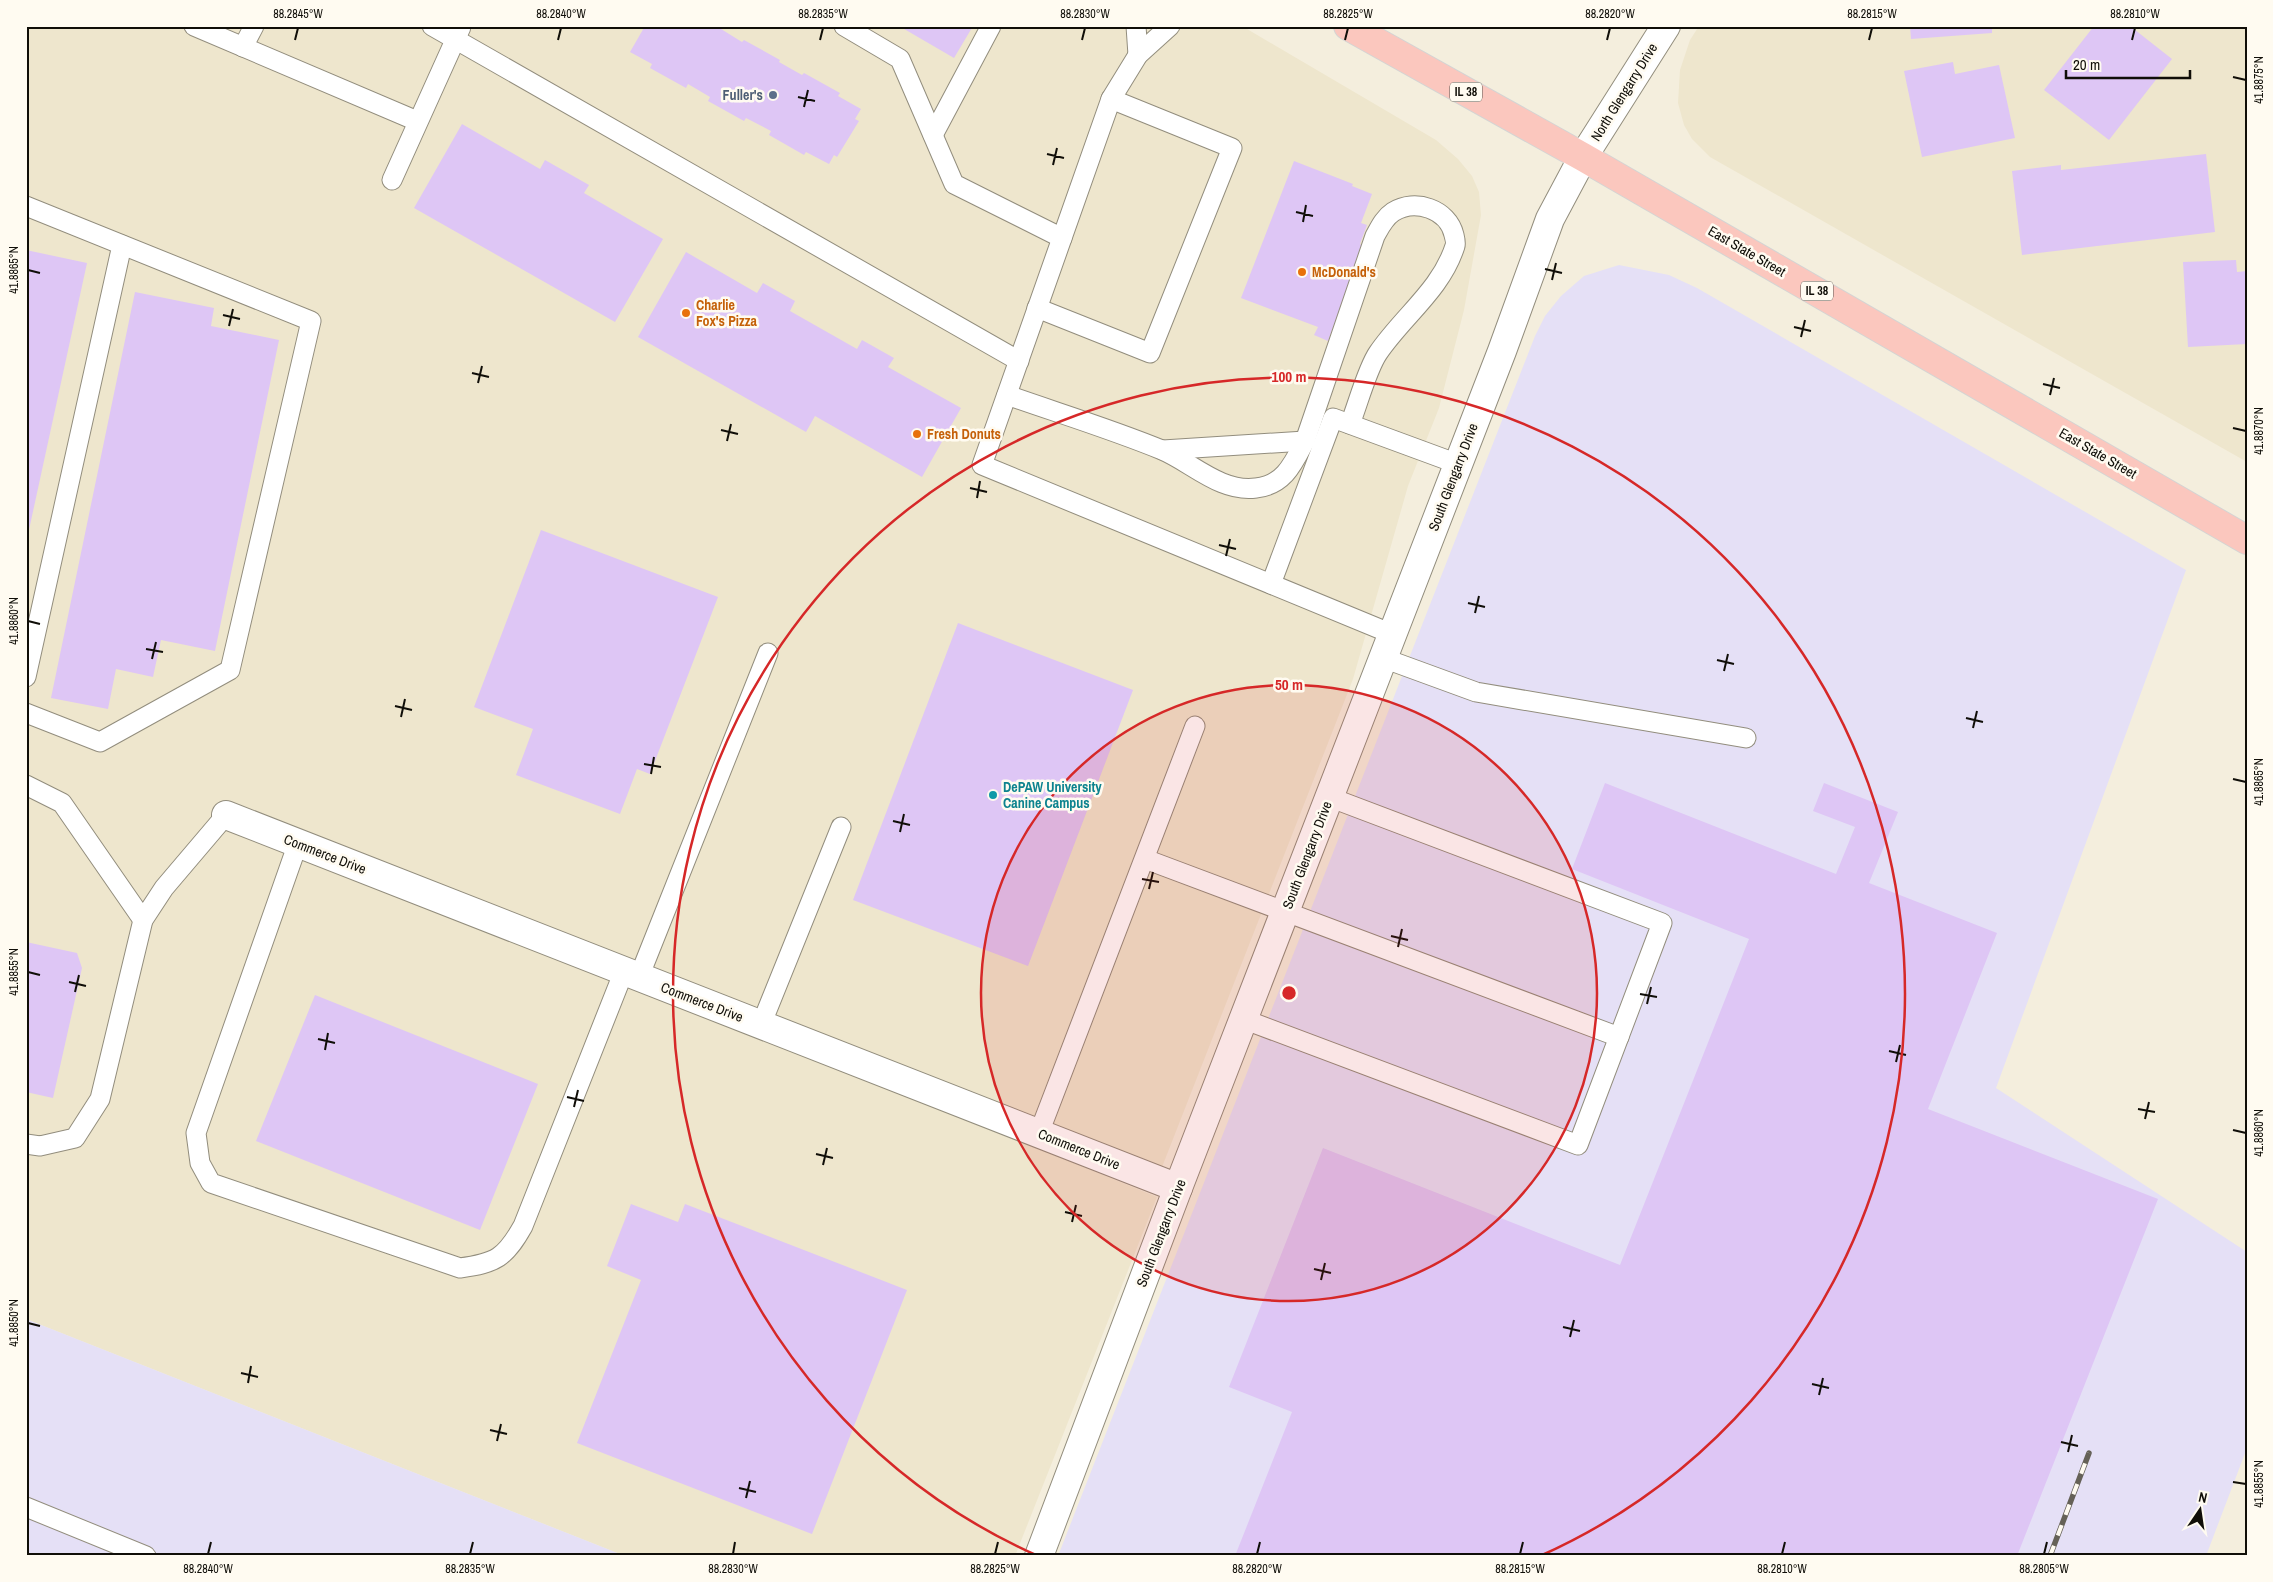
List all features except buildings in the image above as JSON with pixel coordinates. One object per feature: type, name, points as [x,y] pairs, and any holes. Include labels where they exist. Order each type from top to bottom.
[{"type":"main road","name":"East State Street","points":[[1348,26],[1583,157],[2247,540]]},
{"type":"street","name":"North Glengarry Drive","points":[[1583,157],[1666,26]]},
{"type":"street","name":"South Glengarry Drive","points":[[1039,1556],[1178,1188],[1458,464],[1550,219],[1583,157]]},
{"type":"street","name":"Commerce Drive","points":[[226,815],[1178,1188]]},
{"type":"lane","points":[[194,26],[417,121]]},
{"type":"lane","points":[[243,47],[254,26]]},
{"type":"lane","points":[[432,26],[459,32],[1019,361]]},
{"type":"lane","points":[[844,26],[900,59],[954,184],[1062,238]]},
{"type":"lane","points":[[933,135],[991,26]]},
{"type":"lane","points":[[1136,26],[1138,55]]},
{"type":"lane","points":[[1170,26],[1138,55],[1111,99],[982,465],[1270,584],[1476,692],[1746,738]]},
{"type":"lane","points":[[392,180],[417,121],[459,32]]},
{"type":"lane","points":[[1037,308],[1150,353],[1232,148],[1111,99]]},
{"type":"lane","points":[[26,206],[311,322],[230,670],[100,742],[26,713]]},
{"type":"lane","points":[[1007,395],[1163,450],[1223,483],[1238,488],[1254,489],[1267,486],[1288,473],[1305,441],[1375,236],[1382,222],[1393,212],[1408,206],[1424,206],[1436,211],[1446,220],[1453,231],[1456,244],[1441,278],[1377,354],[1350,424]]},
{"type":"lane","points":[[26,677],[122,245]]},
{"type":"lane","points":[[1270,584],[1332,418],[1458,464]]},
{"type":"lane","points":[[1163,450],[1305,441]]},
{"type":"lane","points":[[298,843],[196,1133],[200,1163],[211,1183],[460,1268],[485,1264],[511,1248],[523,1226],[768,653]]},
{"type":"lane","points":[[1039,1133],[1195,726]]},
{"type":"lane","points":[[26,785],[62,803],[143,920]]},
{"type":"lane","points":[[1243,1019],[1578,1145],[1662,923],[1329,798]]},
{"type":"lane","points":[[26,1144],[40,1146],[75,1138],[100,1099],[143,920],[164,888],[226,815]]},
{"type":"lane","points":[[762,1025],[841,827]]},
{"type":"lane","points":[[1145,859],[1619,1037]]},
{"type":"lane","points":[[26,1507],[146,1556]]},
{"type":"shaded area","points":[[26,26],[1242,26],[1436,140],[1458,159],[1472,176],[1479,192],[1481,215],[1464,310],[1439,408],[1408,486],[1353,679],[1162,1167],[220,814],[1157,1197],[1015,1556],[625,1556],[26,1319]]},
{"type":"shaded area","points":[[1699,26],[2247,26],[2247,462],[1710,157],[1692,139],[1684,125],[1678,103],[1680,70],[1690,40]]},
{"type":"shaded area","points":[[1619,265],[1669,275],[1697,288],[2186,570],[1996,1088],[2247,1252],[2247,1448],[2206,1556],[1058,1556],[1535,336],[1545,316],[1561,296],[1584,276]]},
{"type":"shaded area","points":[[26,1319],[625,1556],[26,1556]]},
{"type":"railway","points":[[2050,1556],[2089,1453]]},
{"type":"place","name":"Fuller's","points":[[773,95]]},
{"type":"place","name":"McDonald's","points":[[1302,272]]},
{"type":"place","name":"Charlie Fox's Pizza","points":[[686,313]]},
{"type":"place","name":"Fresh Donuts","points":[[917,434]]},
{"type":"place","name":"DePAW University Canine Campus","points":[[993,795]]}]
